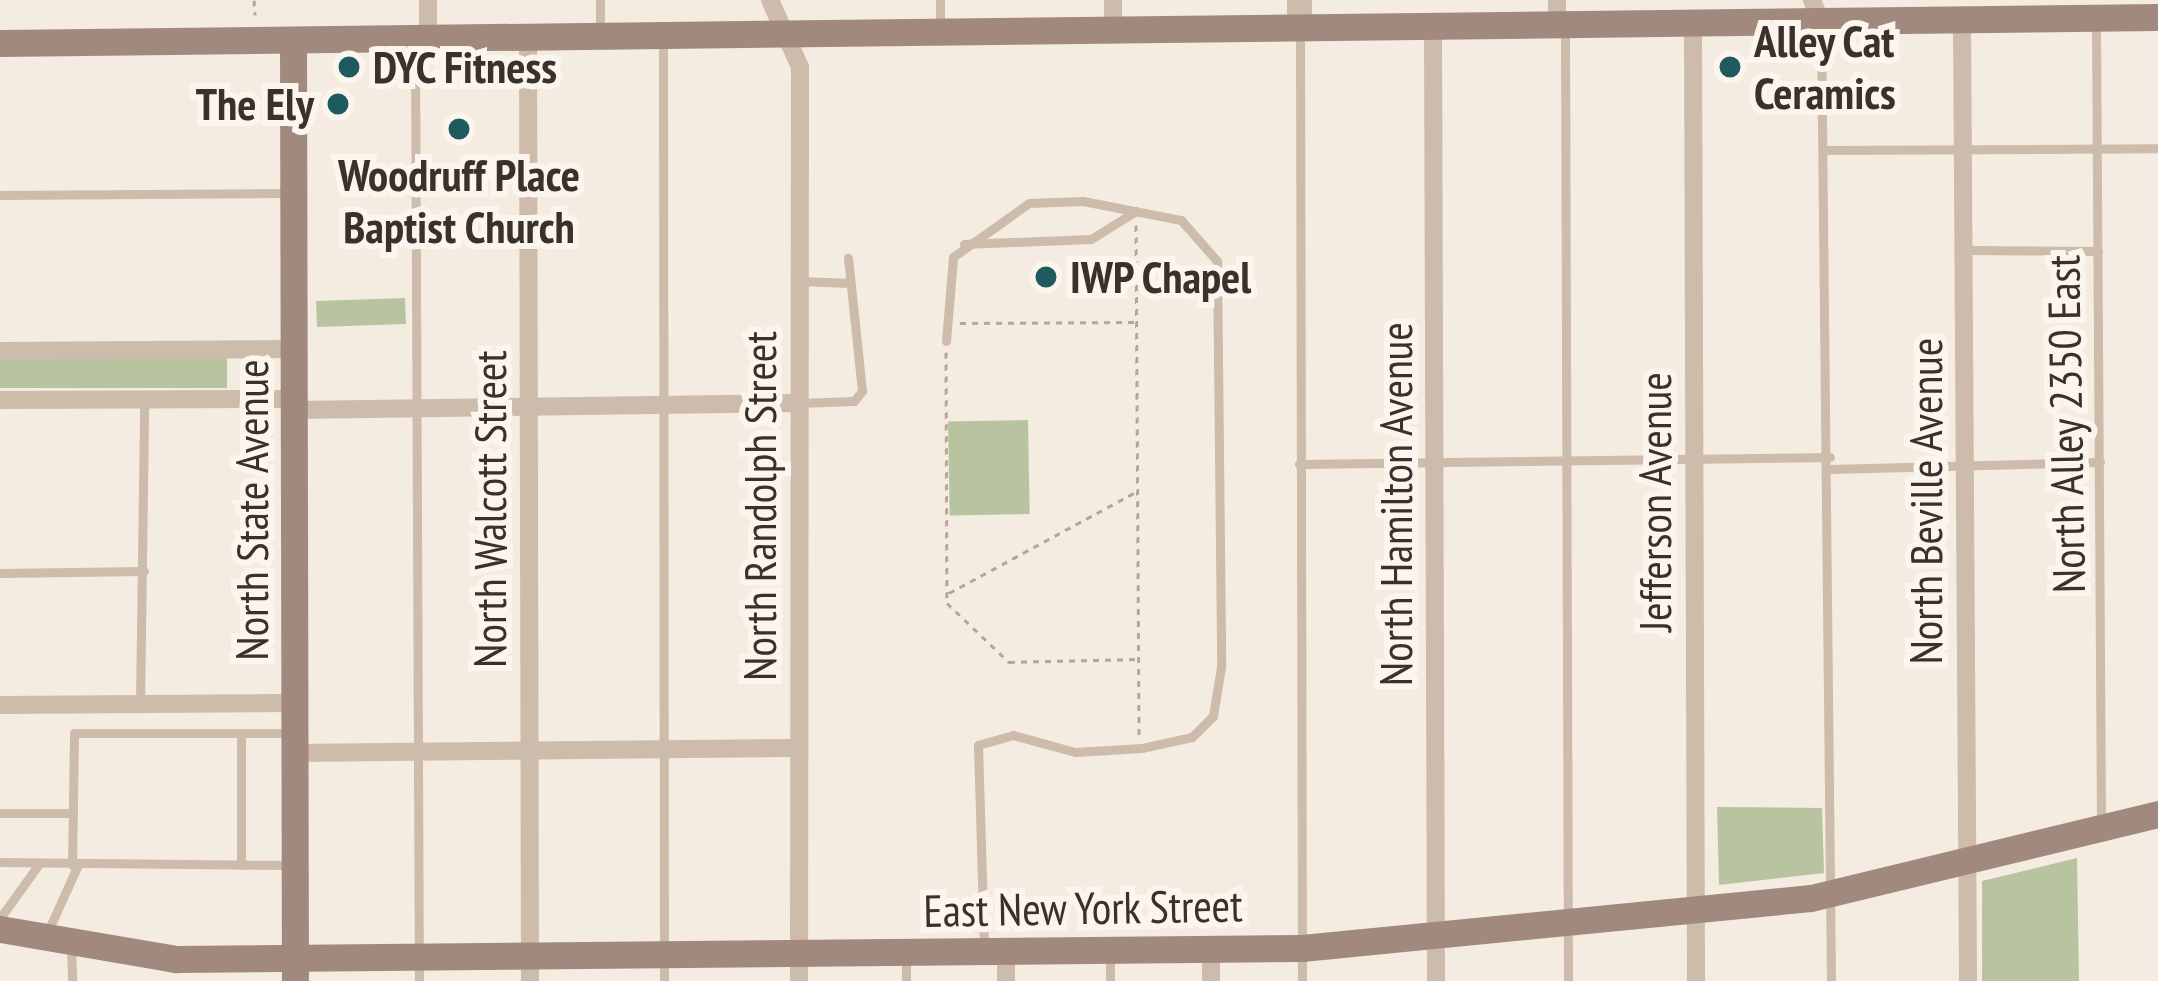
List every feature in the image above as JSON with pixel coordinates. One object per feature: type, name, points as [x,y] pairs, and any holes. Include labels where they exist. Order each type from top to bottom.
[{"type":"main road","points":[[0,43],[1112,30],[1298,17],[1433,26],[1559,16],[1693,23],[1817,11],[1962,21],[2080,12],[2158,17]]},
{"type":"main road","name":"North State Avenue","points":[[293,40],[295,969]]},
{"type":"main road","name":"East New York Street","points":[[0,929],[57,943],[295,969],[799,967],[906,952],[1302,948],[1832,895],[2158,814]]},
{"type":"street","points":[[422,38],[428,0]]},
{"type":"street","name":"North Randolph Street","points":[[770,0],[800,67],[799,967]]},
{"type":"street","points":[[1112,0],[1112,30]]},
{"type":"street","name":"North Beville Avenue","points":[[1962,21],[1968,981]]},
{"type":"street","name":"Jefferson Avenue","points":[[1693,23],[1696,981]]},
{"type":"street","name":"North Hamilton Avenue","points":[[1433,26],[1436,981]]},
{"type":"street","name":"North Walcott Street","points":[[528,37],[530,968]]},
{"type":"street","points":[[0,351],[294,349]]},
{"type":"street","points":[[0,400],[416,408],[799,404]]},
{"type":"street","points":[[0,705],[294,703]]},
{"type":"street","points":[[294,743],[414,752],[799,748]]},
{"type":"street","points":[[1211,949],[1211,981]]},
{"type":"street","points":[[995,951],[1006,981]]},
{"type":"lane","points":[[600,0],[600,37]]},
{"type":"lane","points":[[940,0],[940,32]]},
{"type":"lane","points":[[1817,11],[1825,150],[1832,981]]},
{"type":"lane","name":"North Alley 2350 East","points":[[2080,12],[2097,149],[2100,829]]},
{"type":"lane","points":[[1559,16],[1568,981]]},
{"type":"lane","points":[[1298,17],[1302,981]]},
{"type":"lane","points":[[663,36],[664,967]]},
{"type":"lane","points":[[419,968],[414,752],[422,38]]},
{"type":"lane","points":[[1825,150],[2158,148]]},
{"type":"lane","points":[[0,195],[293,193]]},
{"type":"lane","points":[[946,341],[948,279],[964,244],[1029,203],[1083,201],[1136,211],[1196,231],[1217,261],[1217,697],[1213,716],[1192,737],[1141,748],[1076,752],[1013,735],[978,745],[995,951]]},
{"type":"lane","points":[[964,244],[1091,239],[1136,211]]},
{"type":"lane","points":[[1964,250],[2098,251]]},
{"type":"lane","points":[[799,404],[854,401],[862,392],[861,328],[849,284],[848,258]]},
{"type":"lane","points":[[800,281],[849,284]]},
{"type":"lane","points":[[140,704],[144,400]]},
{"type":"lane","points":[[1299,464],[1694,459],[1965,465],[2100,462]]},
{"type":"lane","points":[[0,573],[144,571]]},
{"type":"lane","points":[[72,981],[57,943],[75,865],[74,733],[241,733],[294,743]]},
{"type":"lane","points":[[241,733],[241,865]]},
{"type":"lane","points":[[0,813],[73,813]]},
{"type":"lane","points":[[0,862],[294,865]]},
{"type":"lane","points":[[0,918],[39,864]]},
{"type":"lane","points":[[1110,950],[1110,981]]},
{"type":"lane","points":[[906,952],[906,981]]},
{"type":"path","points":[[254,0],[255,17]]},
{"type":"path","points":[[1136,211],[1141,748]]},
{"type":"path","points":[[1136,322],[959,323],[946,348],[947,603],[1009,662],[1139,659]]},
{"type":"path","points":[[947,594],[1137,492]]},
{"type":"green space","points":[[405,298],[406,324],[317,327],[316,301]]},
{"type":"green space","points":[[0,357],[227,357],[227,388],[0,388]]},
{"type":"green space","points":[[1028,420],[1030,514],[950,515],[948,421]]},
{"type":"green space","points":[[1717,807],[1822,808],[1824,873],[1719,885]]},
{"type":"green space","points":[[2077,858],[2079,981],[1982,981],[1982,881]]},
{"type":"place","name":"DYC Fitness","points":[[349,67]]},
{"type":"place","name":"Alley Cat Ceramics","points":[[1730,67]]},
{"type":"place","name":"The Ely","points":[[338,104]]},
{"type":"place","name":"Woodruff Place Baptist Church","points":[[459,129]]},
{"type":"place","name":"IWP Chapel","points":[[1046,277]]}]
